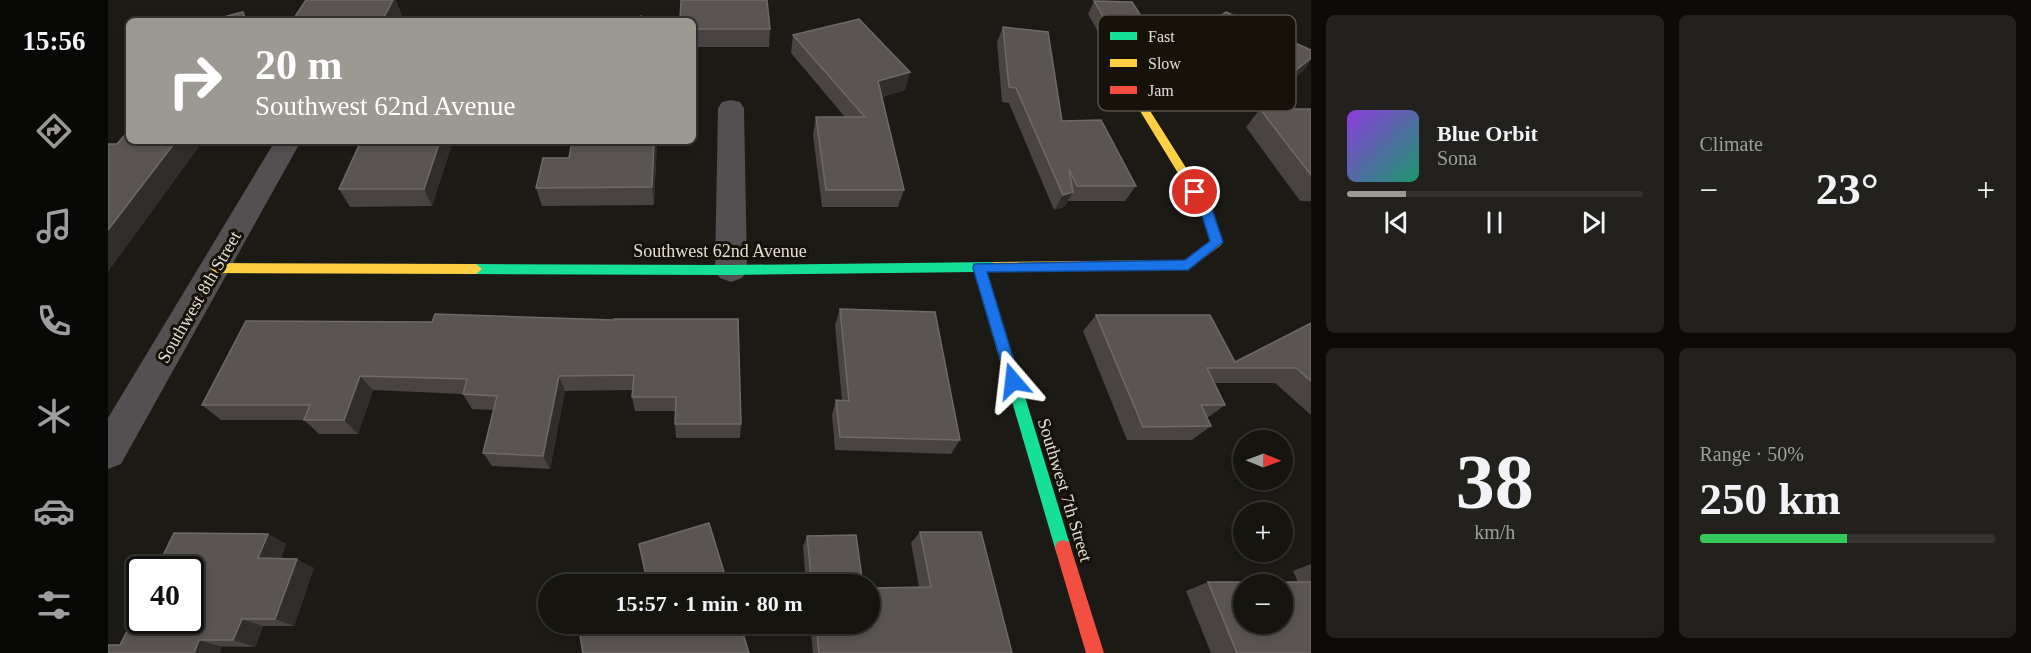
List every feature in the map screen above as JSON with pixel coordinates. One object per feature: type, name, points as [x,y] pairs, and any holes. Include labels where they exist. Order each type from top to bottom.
[{"type":"street","points":[[731,108],[731,270]]},
{"type":"street","name":"Southwest 62nd Avenue","points":[[216,268],[731,270],[1188,265],[1217,242],[1206,209],[1145,111]]},
{"type":"street","name":"Southwest 8th Street","points":[[108,452],[286,144]]},
{"type":"street","name":"Southwest 7th Street","points":[[979,268],[1095,653]]},
{"type":"building","points":[[306,0],[393,0],[384,18],[294,18]]},
{"type":"building","points":[[681,0],[767,0],[770,29],[696,29],[696,18],[680,18]]},
{"type":"building","points":[[1094,1],[1132,2],[1140,15],[1102,15]]},
{"type":"building","points":[[243,12],[245,18],[220,18]]},
{"type":"building","points":[[859,19],[910,72],[878,81],[904,190],[826,190],[816,117],[865,117],[793,35]]},
{"type":"building","points":[[1003,27],[1048,32],[1062,121],[1101,120],[1136,186],[1077,186],[1069,169],[1073,192],[1063,195],[1016,88],[1009,87]]},
{"type":"building","points":[[1296,43],[1311,50],[1311,58],[1296,70]]},
{"type":"building","points":[[1311,109],[1311,175],[1262,111]]},
{"type":"building","points":[[126,134],[126,144],[174,144],[108,230],[108,144],[117,144]]},
{"type":"building","points":[[360,144],[439,144],[424,189],[339,189]]},
{"type":"building","points":[[571,144],[654,144],[652,187],[536,188],[543,158],[569,158]]},
{"type":"building","points":[[840,309],[935,312],[960,440],[840,437],[836,400],[849,401]]},
{"type":"building","points":[[435,314],[614,320],[738,319],[741,424],[675,424],[676,397],[632,397],[634,375],[559,376],[543,456],[483,453],[497,396],[463,394],[467,379],[360,376],[344,420],[304,420],[310,405],[202,405],[246,321],[432,322]]},
{"type":"building","points":[[1096,315],[1210,315],[1235,362],[1311,323],[1311,381],[1296,368],[1207,368],[1225,405],[1201,405],[1211,426],[1143,427]]},
{"type":"building","points":[[709,523],[725,574],[646,574],[639,544]]},
{"type":"building","points":[[920,532],[981,532],[1012,653],[819,653],[817,634],[880,634],[880,588],[931,587]]},
{"type":"building","points":[[174,533],[268,534],[258,558],[297,559],[275,619],[242,619],[233,640],[199,640],[194,653],[108,653],[108,645],[120,645],[126,633],[204,634],[204,556],[163,556]]},
{"type":"building","points":[[856,535],[861,574],[811,574],[807,536]]},
{"type":"building","points":[[1208,582],[1233,582],[1233,634],[1293,634],[1293,582],[1311,582],[1311,653],[1237,653]]},
{"type":"building","points":[[580,634],[743,634],[749,653],[583,653]]},
{"type":"traffic: fast","points":[[476,269],[731,270],[994,267]]},
{"type":"traffic: fast","points":[[979,268],[1063,548]]},
{"type":"traffic: slow","points":[[994,267],[1188,265],[1217,242],[1206,209],[1145,111]]},
{"type":"traffic: slow","points":[[216,268],[476,269]]},
{"type":"traffic: jam","points":[[1063,548],[1095,653]]},
{"type":"route","points":[[1013,381],[979,268],[1188,265],[1217,242],[1206,209],[1195,192]]}]
